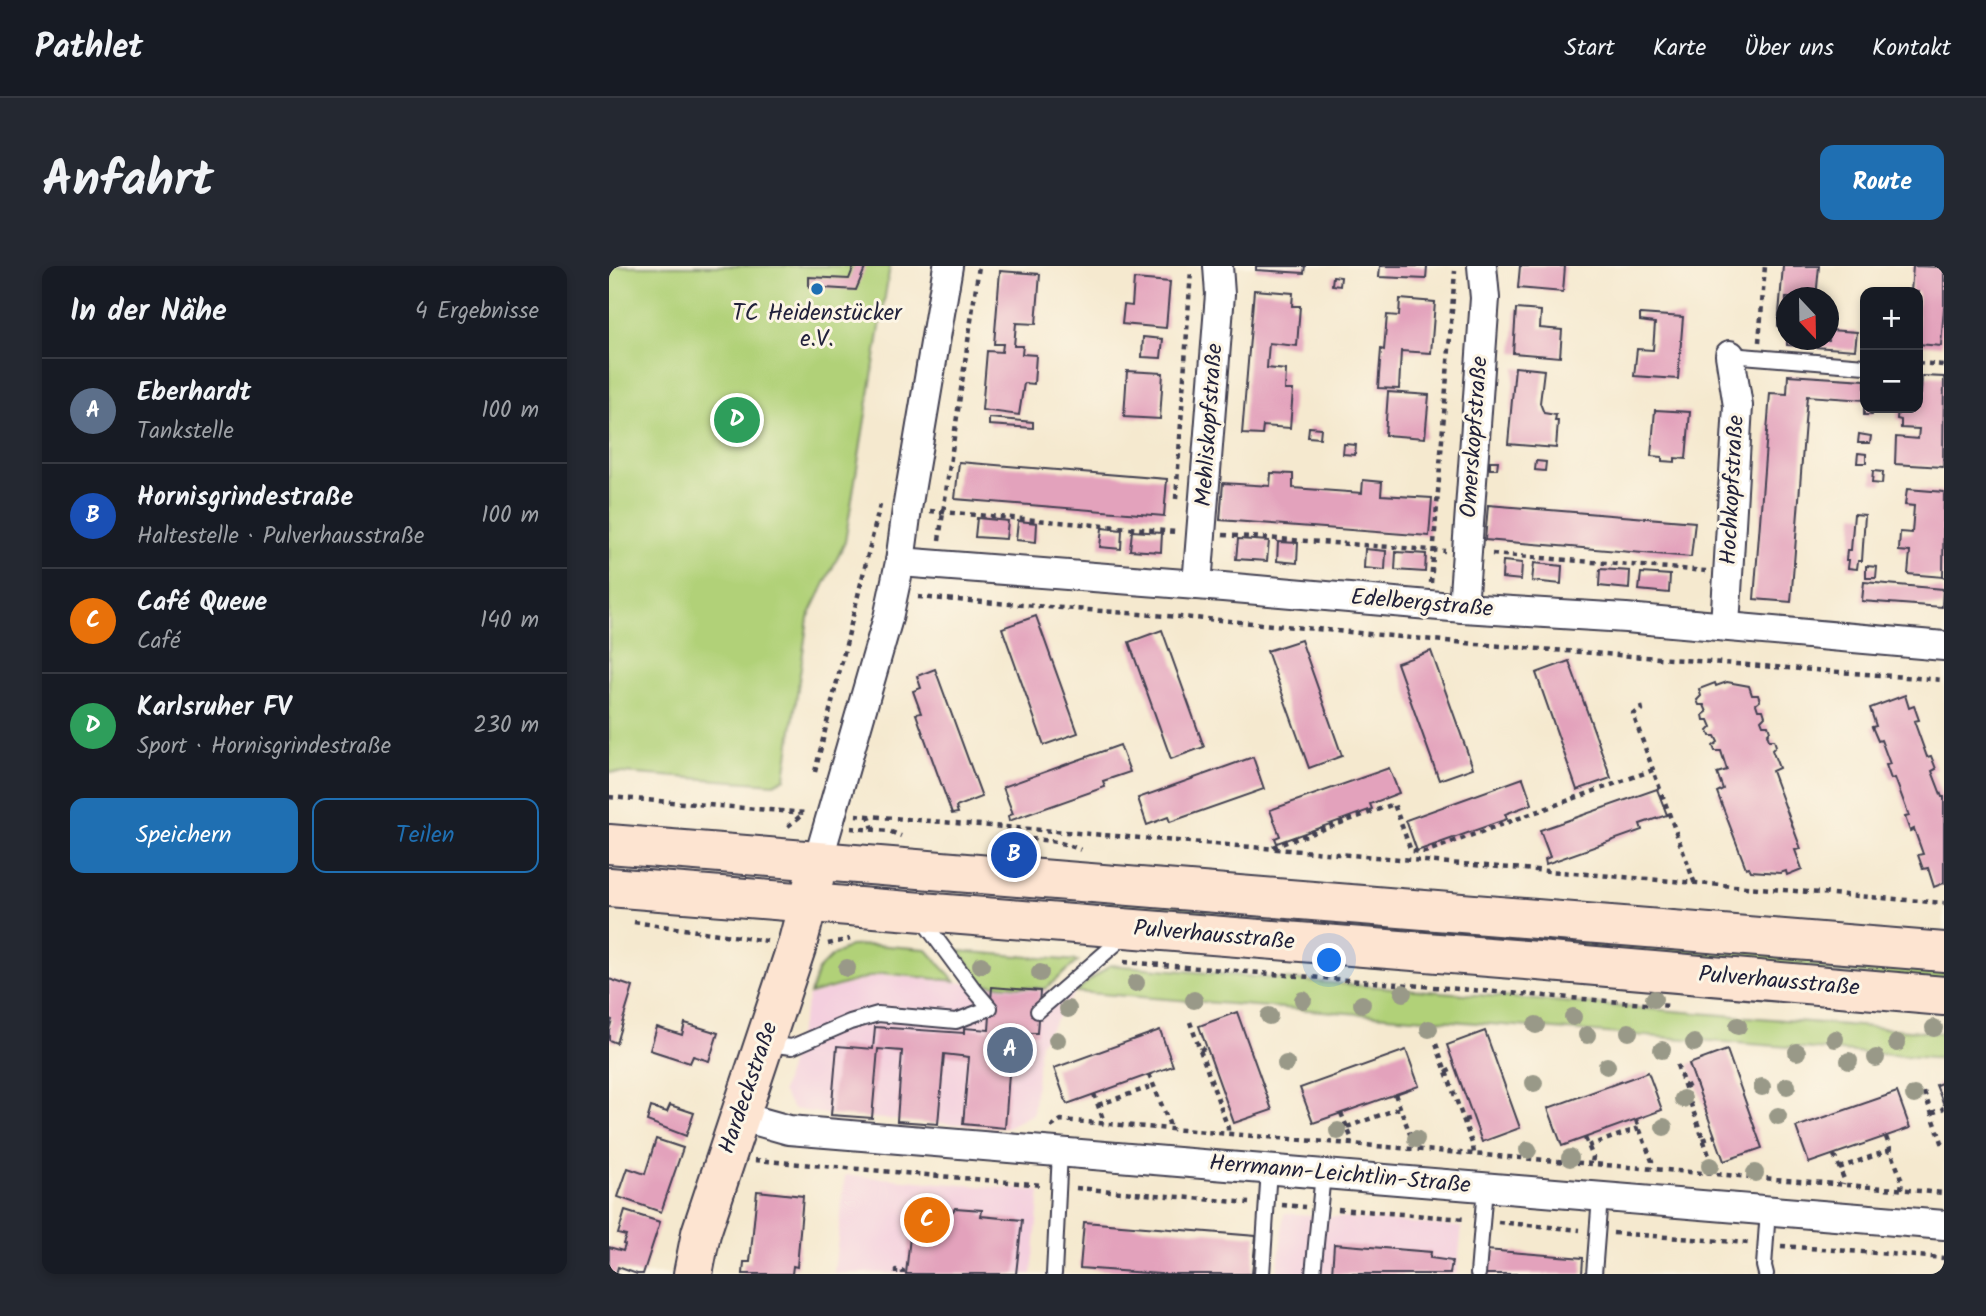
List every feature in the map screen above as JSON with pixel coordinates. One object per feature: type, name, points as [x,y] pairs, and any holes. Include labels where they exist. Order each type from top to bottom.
[{"type":"main road","name":"Pulverhausstraße","points":[[609,844],[1944,952]]},
{"type":"main road","name":"Hardeckstraße","points":[[693,1274],[701,1233],[797,945],[818,861]]},
{"type":"main road","name":"Pulverhausstraße","points":[[609,887],[1944,996]]},
{"type":"street","points":[[818,861],[814,810],[893,595],[948,266]]},
{"type":"street","name":"Mehliskopfstraße","points":[[1197,584],[1220,294],[1218,266]]},
{"type":"street","name":"Omerskopfstraße","points":[[1463,608],[1485,298],[1482,266]]},
{"type":"street","name":"Hochkopfstraße","points":[[1725,626],[1738,406],[1730,355]]},
{"type":"street","name":"Edelbergstraße","points":[[900,562],[1197,584],[1463,608],[1725,626],[1944,646]]},
{"type":"street","name":"Herrmann-Leichtlin-Straße","points":[[739,1116],[789,1130],[1944,1225]]},
{"type":"lane","points":[[1730,355],[1860,366]]},
{"type":"lane","points":[[765,1044],[792,1047],[850,1022],[878,1014],[957,1021],[991,1008],[938,943],[917,912]]},
{"type":"lane","points":[[1038,1011],[1132,929]]},
{"type":"lane","points":[[1053,1274],[1060,1152]]},
{"type":"lane","points":[[1262,1274],[1269,1169]]},
{"type":"lane","points":[[1313,1274],[1323,1174]]},
{"type":"lane","points":[[1478,1274],[1485,1187]]},
{"type":"lane","points":[[1594,1274],[1600,1196]]},
{"type":"lane","points":[[1763,1271],[1769,1210]]},
{"type":"path","points":[[936,565],[979,266]]},
{"type":"path","points":[[1175,505],[1191,266]]},
{"type":"path","points":[[1429,605],[1456,266]]},
{"type":"path","points":[[1758,358],[1765,266]]},
{"type":"path","points":[[1923,363],[1944,365]]},
{"type":"path","points":[[814,775],[880,504],[907,509],[1202,534],[1728,573]]},
{"type":"path","points":[[893,595],[1944,680]]},
{"type":"path","points":[[1640,706],[1642,710],[1633,714],[1695,884]]},
{"type":"path","points":[[1411,851],[1425,852],[1653,770]]},
{"type":"path","points":[[609,797],[814,810],[1944,903]]},
{"type":"path","points":[[1269,848],[1394,804],[1411,851],[1410,860]]},
{"type":"path","points":[[788,826],[814,810]]},
{"type":"path","points":[[869,815],[873,829]]},
{"type":"path","points":[[633,922],[738,937]]},
{"type":"path","points":[[797,945],[825,946],[846,939],[856,939]]},
{"type":"path","points":[[1099,958],[1682,1007]]},
{"type":"path","points":[[1190,1022],[1228,1128],[1227,1134]]},
{"type":"path","points":[[1437,1044],[1474,1154]]},
{"type":"path","points":[[1200,1050],[1207,1047]]},
{"type":"path","points":[[1677,1065],[1712,1164],[1711,1173]]},
{"type":"path","points":[[1447,1072],[1455,1069]]},
{"type":"path","points":[[1149,1074],[1169,1123],[1168,1129]]},
{"type":"path","points":[[1685,1087],[1696,1083]]},
{"type":"path","points":[[1098,1105],[1153,1086]]},
{"type":"path","points":[[1924,1091],[1944,1148]]},
{"type":"path","points":[[1094,1094],[1102,1123]]},
{"type":"path","points":[[1395,1094],[1413,1142],[1412,1149]]},
{"type":"path","points":[[1220,1104],[1226,1102]]},
{"type":"path","points":[[1347,1127],[1400,1108]]},
{"type":"path","points":[[1931,1113],[1944,1108]]},
{"type":"path","points":[[1341,1113],[1351,1137],[1350,1144]]},
{"type":"path","points":[[1464,1120],[1473,1118]]},
{"type":"path","points":[[1026,1149],[1039,1135],[1061,1120],[1944,1192]]},
{"type":"path","points":[[1636,1120],[1652,1161],[1651,1168]]},
{"type":"path","points":[[1588,1146],[1639,1128]]},
{"type":"path","points":[[1703,1140],[1715,1136]]},
{"type":"path","points":[[1886,1137],[1902,1181],[1901,1189]]},
{"type":"path","points":[[1585,1138],[1593,1157],[1592,1163]]},
{"type":"path","points":[[1839,1168],[1890,1150]]},
{"type":"path","points":[[1834,1155],[1844,1179],[1843,1184]]},
{"type":"path","points":[[896,1274],[896,1270],[903,1271],[903,1274]]},
{"type":"shaded area","points":[[882,975],[1074,993],[1040,1044],[1033,1114],[1005,1128],[831,1115],[793,1109],[782,1092],[809,996]]},
{"type":"shaded area","points":[[845,1175],[1040,1191],[1032,1274],[834,1273]]},
{"type":"shaded area","points":[[1284,1213],[1462,1227],[1457,1274],[1277,1274]]},
{"type":"green space","points":[[609,266],[890,266],[845,542],[808,618],[785,778],[774,784],[609,772]]},
{"type":"green space","points":[[1129,899],[1944,964],[1944,982],[1034,902],[1092,904]]},
{"type":"green space","points":[[850,946],[926,949],[955,981],[883,973],[810,994],[818,970],[832,956]]},
{"type":"green space","points":[[959,951],[1078,961],[1045,989],[985,984]]},
{"type":"green space","points":[[1110,965],[1944,1033],[1944,1059],[1075,992]]},
{"type":"building","points":[[854,266],[866,266],[856,290],[809,287],[809,277],[849,279]]},
{"type":"building","points":[[1256,266],[1305,266],[1304,273],[1256,270]]},
{"type":"building","points":[[1380,266],[1427,266],[1426,279],[1379,277]]},
{"type":"building","points":[[1520,266],[1565,266],[1563,292],[1518,288]]},
{"type":"building","points":[[1783,266],[1819,266],[1817,287],[1781,287]]},
{"type":"building","points":[[1913,266],[1944,267],[1941,346],[1923,344],[1923,287],[1911,287]]},
{"type":"building","points":[[1000,271],[1040,274],[1036,324],[1016,323],[1014,346],[1023,346],[1022,354],[1036,355],[1034,384],[1024,383],[1019,415],[982,410],[987,351],[1002,352],[1003,344],[994,344]]},
{"type":"building","points":[[1333,276],[1341,277],[1340,286],[1332,285]]},
{"type":"building","points":[[1134,279],[1170,282],[1166,328],[1122,324],[1124,305],[1132,306]]},
{"type":"building","points":[[1254,290],[1293,293],[1292,306],[1300,306],[1297,346],[1269,343],[1267,368],[1286,370],[1285,390],[1293,390],[1290,428],[1263,426],[1262,435],[1242,434]]},
{"type":"building","points":[[1400,299],[1435,302],[1431,353],[1401,351],[1399,389],[1378,388],[1387,315],[1399,316]]},
{"type":"building","points":[[1516,309],[1541,311],[1540,328],[1562,330],[1560,357],[1513,353]]},
{"type":"building","points":[[1640,314],[1683,317],[1678,379],[1634,376],[1637,349],[1653,350],[1655,323],[1640,321]]},
{"type":"building","points":[[1839,331],[1857,332],[1855,350],[1839,349]]},
{"type":"building","points":[[1143,337],[1163,339],[1161,358],[1142,357]]},
{"type":"building","points":[[1515,367],[1544,370],[1540,403],[1544,413],[1556,415],[1556,448],[1508,444]]},
{"type":"building","points":[[1127,371],[1163,373],[1160,419],[1124,417]]},
{"type":"building","points":[[1788,375],[1860,380],[1860,400],[1807,396],[1791,602],[1754,599],[1770,393],[1787,394]]},
{"type":"building","points":[[1923,376],[1944,377],[1943,467],[1895,464],[1896,437],[1918,439],[1919,429],[1901,428],[1901,420],[1897,419],[1898,413],[1923,413]]},
{"type":"building","points":[[1388,392],[1429,395],[1425,438],[1385,435]]},
{"type":"building","points":[[1655,410],[1690,412],[1686,459],[1662,461],[1662,457],[1651,456]]},
{"type":"building","points":[[989,418],[1033,422],[1033,428],[989,425]]},
{"type":"building","points":[[1309,427],[1321,428],[1320,438],[1308,437]]},
{"type":"building","points":[[1859,434],[1871,436],[1870,443],[1858,443]]},
{"type":"building","points":[[1344,444],[1356,445],[1355,455],[1343,454]]},
{"type":"building","points":[[1858,453],[1866,454],[1866,463],[1857,463]]},
{"type":"building","points":[[1490,461],[1498,461],[1497,469],[1490,469]]},
{"type":"building","points":[[1536,461],[1546,462],[1545,471],[1535,470]]},
{"type":"building","points":[[959,462],[1167,479],[1164,516],[955,499]]},
{"type":"building","points":[[1873,471],[1883,472],[1882,484],[1872,483]]},
{"type":"building","points":[[1271,473],[1293,474],[1293,488],[1362,493],[1363,480],[1382,482],[1381,495],[1432,498],[1429,536],[1220,520],[1223,483],[1270,486]]},
{"type":"building","points":[[1907,489],[1944,492],[1943,577],[1908,574],[1910,552],[1899,551],[1900,532],[1912,533],[1914,506],[1905,505]]},
{"type":"building","points":[[1488,505],[1695,522],[1691,557],[1485,540]]},
{"type":"building","points":[[1854,514],[1865,515],[1862,561],[1858,561],[1857,569],[1848,568],[1849,560],[1846,560],[1847,550],[1851,550]]},
{"type":"building","points":[[977,518],[1008,521],[1006,539],[975,537]]},
{"type":"building","points":[[1018,521],[1037,523],[1036,542],[1016,540]]},
{"type":"building","points":[[1102,528],[1122,530],[1121,549],[1100,547]]},
{"type":"building","points":[[1132,531],[1162,533],[1161,552],[1130,550]]},
{"type":"building","points":[[1238,539],[1269,541],[1267,561],[1236,559]]},
{"type":"building","points":[[1278,542],[1298,543],[1297,563],[1277,561]]},
{"type":"building","points":[[1365,549],[1386,551],[1385,570],[1364,568]]},
{"type":"building","points":[[1396,552],[1426,554],[1425,572],[1395,570]]},
{"type":"building","points":[[1503,561],[1522,563],[1521,580],[1502,578]]},
{"type":"building","points":[[1534,563],[1562,566],[1561,584],[1532,581]]},
{"type":"building","points":[[1866,566],[1877,567],[1876,578],[1866,578]]},
{"type":"building","points":[[1600,569],[1630,571],[1629,589],[1599,586]]},
{"type":"building","points":[[1641,573],[1670,575],[1669,593],[1639,590]]},
{"type":"building","points":[[1864,582],[1943,589],[1942,607],[1862,601]]},
{"type":"building","points":[[1036,616],[1078,733],[1044,745],[1002,628]]},
{"type":"building","points":[[1162,630],[1204,747],[1171,759],[1129,642]]},
{"type":"building","points":[[1301,640],[1342,756],[1309,768],[1267,651]]},
{"type":"building","points":[[1431,651],[1473,768],[1439,780],[1397,663]]},
{"type":"building","points":[[1569,661],[1611,778],[1577,790],[1536,673]]},
{"type":"building","points":[[935,669],[982,797],[956,807],[958,813],[952,814],[916,714],[921,713],[913,691],[921,688],[917,676]]},
{"type":"building","points":[[1727,682],[1749,686],[1752,695],[1758,695],[1758,710],[1763,710],[1765,716],[1761,720],[1763,725],[1768,725],[1769,740],[1774,740],[1776,746],[1772,750],[1779,768],[1772,771],[1801,849],[1795,850],[1802,869],[1787,875],[1786,871],[1751,871],[1749,867],[1746,868],[1717,792],[1723,789],[1717,773],[1727,770],[1721,751],[1715,751],[1713,746],[1718,742],[1708,731],[1712,727],[1709,720],[1704,720],[1703,715],[1707,712],[1704,705],[1699,705],[1697,700],[1701,696],[1699,689]]},
{"type":"building","points":[[1905,695],[1909,708],[1914,706],[1919,720],[1914,721],[1927,757],[1931,756],[1936,769],[1932,771],[1944,797],[1944,883],[1934,887],[1928,868],[1923,869],[1918,855],[1923,854],[1914,829],[1910,831],[1905,817],[1909,816],[1895,778],[1891,779],[1886,765],[1890,764],[1881,740],[1878,741],[1872,727],[1876,726],[1870,708]]},
{"type":"building","points":[[1120,745],[1130,772],[1103,781],[1105,787],[1009,821],[1008,816],[1013,814],[1003,787]]},
{"type":"building","points":[[1253,757],[1264,789],[1170,822],[1168,817],[1147,825],[1138,798]]},
{"type":"building","points":[[1389,768],[1399,793],[1370,804],[1372,809],[1277,843],[1275,838],[1280,836],[1270,810]]},
{"type":"building","points":[[1523,778],[1532,804],[1505,814],[1507,819],[1417,851],[1406,820]]},
{"type":"building","points":[[1657,789],[1667,815],[1640,824],[1642,830],[1546,864],[1545,859],[1550,857],[1540,830]]},
{"type":"building","points":[[609,979],[633,987],[616,1043],[609,1040],[612,1020],[609,1019]]},
{"type":"building","points":[[992,987],[1040,991],[1037,1033],[1029,1033],[1027,1061],[1010,1060],[1005,1128],[963,1124],[969,1057],[944,1054],[938,1124],[897,1121],[902,1051],[878,1049],[872,1118],[831,1115],[837,1046],[873,1049],[875,1027],[964,1033],[964,1028],[989,1030]]},
{"type":"building","points":[[1237,1012],[1272,1110],[1234,1123],[1199,1026]]},
{"type":"building","points":[[685,1023],[718,1033],[709,1061],[693,1056],[690,1063],[650,1050],[657,1027],[682,1035]]},
{"type":"building","points":[[1160,1030],[1173,1066],[1067,1104],[1054,1068]]},
{"type":"building","points":[[1485,1031],[1520,1128],[1482,1142],[1447,1045]]},
{"type":"building","points":[[1406,1050],[1419,1086],[1313,1123],[1300,1088]]},
{"type":"building","points":[[1727,1050],[1762,1148],[1724,1161],[1689,1064]]},
{"type":"building","points":[[1648,1072],[1662,1110],[1562,1146],[1548,1108]]},
{"type":"building","points":[[1944,1082],[1944,1105],[1936,1085]]},
{"type":"building","points":[[1897,1092],[1910,1128],[1809,1163],[1796,1127]]},
{"type":"building","points":[[670,1105],[694,1113],[686,1136],[647,1121],[651,1107],[667,1112]]},
{"type":"building","points":[[656,1139],[683,1148],[661,1212],[618,1197],[628,1168],[645,1174]]},
{"type":"building","points":[[757,1191],[803,1196],[797,1267],[793,1266],[792,1274],[743,1274],[744,1262],[750,1262]]},
{"type":"building","points":[[955,1208],[982,1210],[981,1216],[1022,1220],[1016,1274],[906,1274],[913,1209],[952,1213]]},
{"type":"building","points":[[625,1211],[660,1222],[643,1274],[618,1267],[616,1274],[609,1274],[609,1247],[623,1251],[625,1245],[626,1236],[618,1234]]},
{"type":"building","points":[[1084,1222],[1256,1236],[1252,1274],[1160,1274],[1080,1268]]},
{"type":"building","points":[[1334,1244],[1431,1252],[1430,1258],[1452,1261],[1450,1274],[1332,1274]]},
{"type":"building","points":[[1486,1250],[1583,1258],[1582,1274],[1484,1274]]},
{"type":"place","name":"TC Heidenstücker e.V.","points":[[817,289]]},
{"type":"place","name":"Karlsruher FV","points":[[737,420]]},
{"type":"place","name":"Hornisgrindestraße","points":[[1014,855]]},
{"type":"place","name":"Eberhardt","points":[[1010,1050]]},
{"type":"place","name":"Café Queue","points":[[927,1220]]}]
